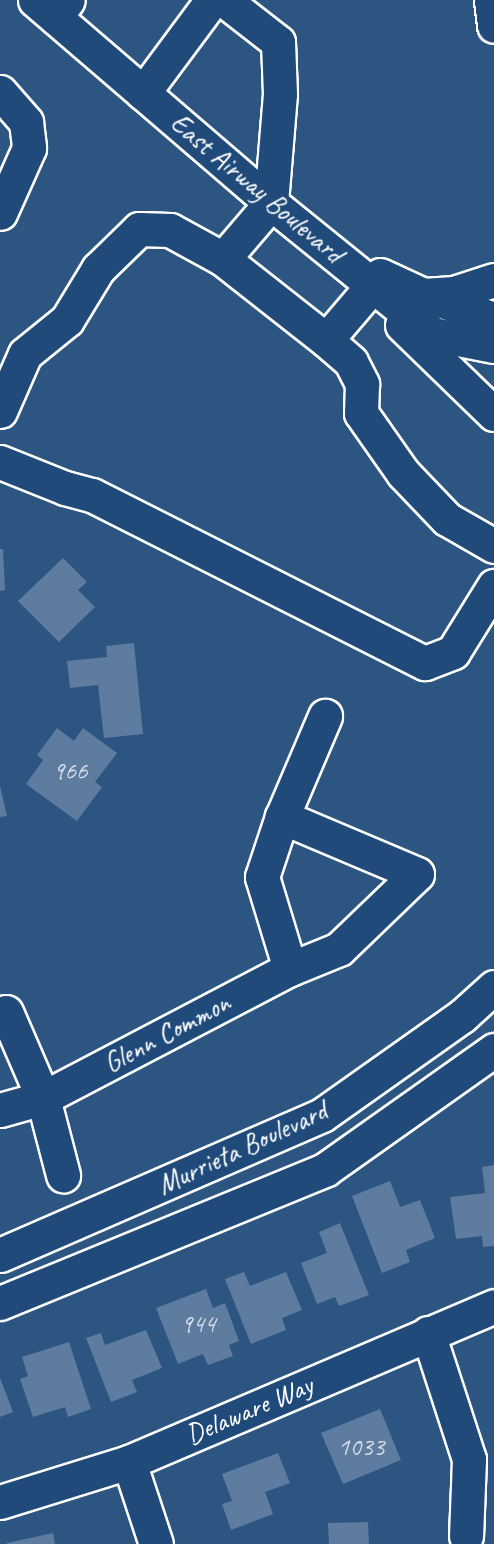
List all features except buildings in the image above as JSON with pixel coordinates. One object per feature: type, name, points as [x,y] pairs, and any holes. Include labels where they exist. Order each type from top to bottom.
[{"type":"main road","points":[[143,93],[212,0]]},
{"type":"main road","points":[[223,260],[271,203],[280,94],[278,42],[224,0]]},
{"type":"main road","points":[[491,0],[494,26]]},
{"type":"main road","name":"East Airway Boulevard","points":[[52,6],[143,93],[271,203],[312,235]]},
{"type":"main road","points":[[0,92],[26,122],[29,148],[0,213]]},
{"type":"main road","points":[[0,411],[25,354],[67,320],[98,269],[139,229],[170,230],[223,260],[351,362],[362,384],[362,413],[403,473],[447,519],[494,546]]},
{"type":"main road","points":[[312,235],[370,288],[494,414]]},
{"type":"main road","points":[[312,235],[400,286],[494,318]]},
{"type":"main road","points":[[423,295],[454,293],[494,280]]},
{"type":"main road","points":[[326,340],[370,288]]},
{"type":"main road","points":[[370,288],[433,334],[494,346]]},
{"type":"main road","points":[[0,462],[65,488],[92,495],[425,663],[453,652],[494,586]]},
{"type":"main road","points":[[290,969],[262,877],[282,817],[325,716]]},
{"type":"main road","name":"Glenn Common","points":[[0,1110],[43,1098],[290,969],[339,949],[417,874],[282,817]]},
{"type":"main road","name":"Murrieta Boulevard","points":[[0,1255],[322,1115],[462,1016],[494,987]]},
{"type":"main road","points":[[6,1012],[43,1098],[63,1175]]},
{"type":"main road","name":"Murrieta Boulevard","points":[[0,1303],[326,1169],[494,1050]]},
{"type":"main road","name":"Delaware Way","points":[[0,1502],[129,1462],[494,1306]]},
{"type":"main road","points":[[428,1333],[470,1459],[466,1536]]},
{"type":"main road","points":[[129,1462],[156,1544]]}]
